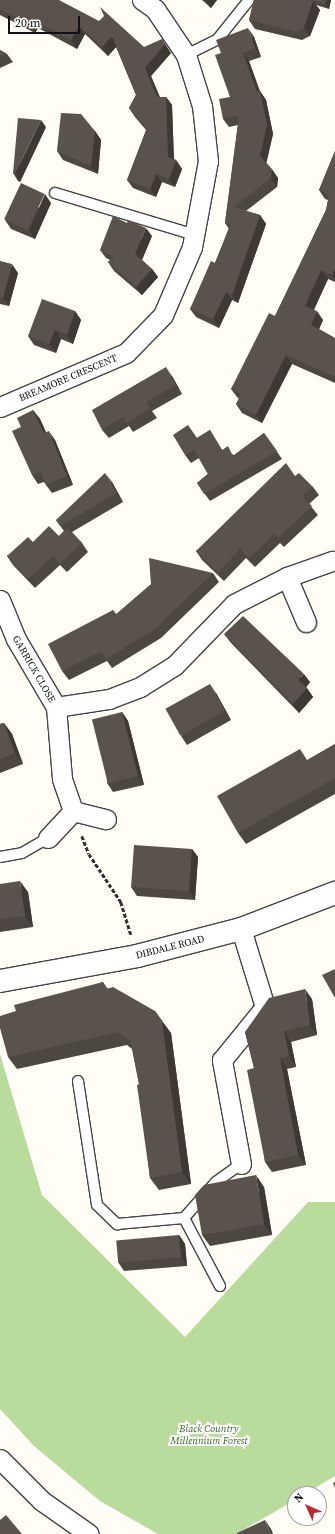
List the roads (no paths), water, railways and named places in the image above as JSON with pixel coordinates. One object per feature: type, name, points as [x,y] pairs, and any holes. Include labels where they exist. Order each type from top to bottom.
[{"type":"street","name":"BREAMORE CRESCENT","points":[[0,407],[126,353],[163,315],[180,282],[195,235],[208,161],[202,106],[186,55],[164,19],[142,0]]},
{"type":"street","points":[[56,707],[108,699],[140,687],[174,666],[234,604],[287,577],[332,561]]},
{"type":"street","points":[[287,577],[306,622]]},
{"type":"street","name":"GARRICK CLOSE","points":[[0,600],[16,639],[56,707],[62,779],[73,811]]},
{"type":"street","points":[[48,838],[73,811],[106,819]]},
{"type":"street","name":"DIBDALE ROAD","points":[[0,981],[137,956],[241,929],[335,893]]},
{"type":"street","points":[[241,929],[265,1008],[222,1060],[241,1164]]},
{"type":"street","points":[[3,1469],[42,1501],[89,1534]]},
{"type":"lane","points":[[186,55],[217,40],[249,0]]},
{"type":"lane","points":[[55,193],[195,235]]},
{"type":"lane","points":[[0,857],[22,853],[48,838]]},
{"type":"lane","points":[[78,1081],[97,1205],[117,1224],[184,1218],[216,1182],[241,1164]]},
{"type":"lane","points":[[184,1218],[220,1286]]},
{"type":"park label","name":"Black Country Millennium Forest","points":[[209,1434]]}]
